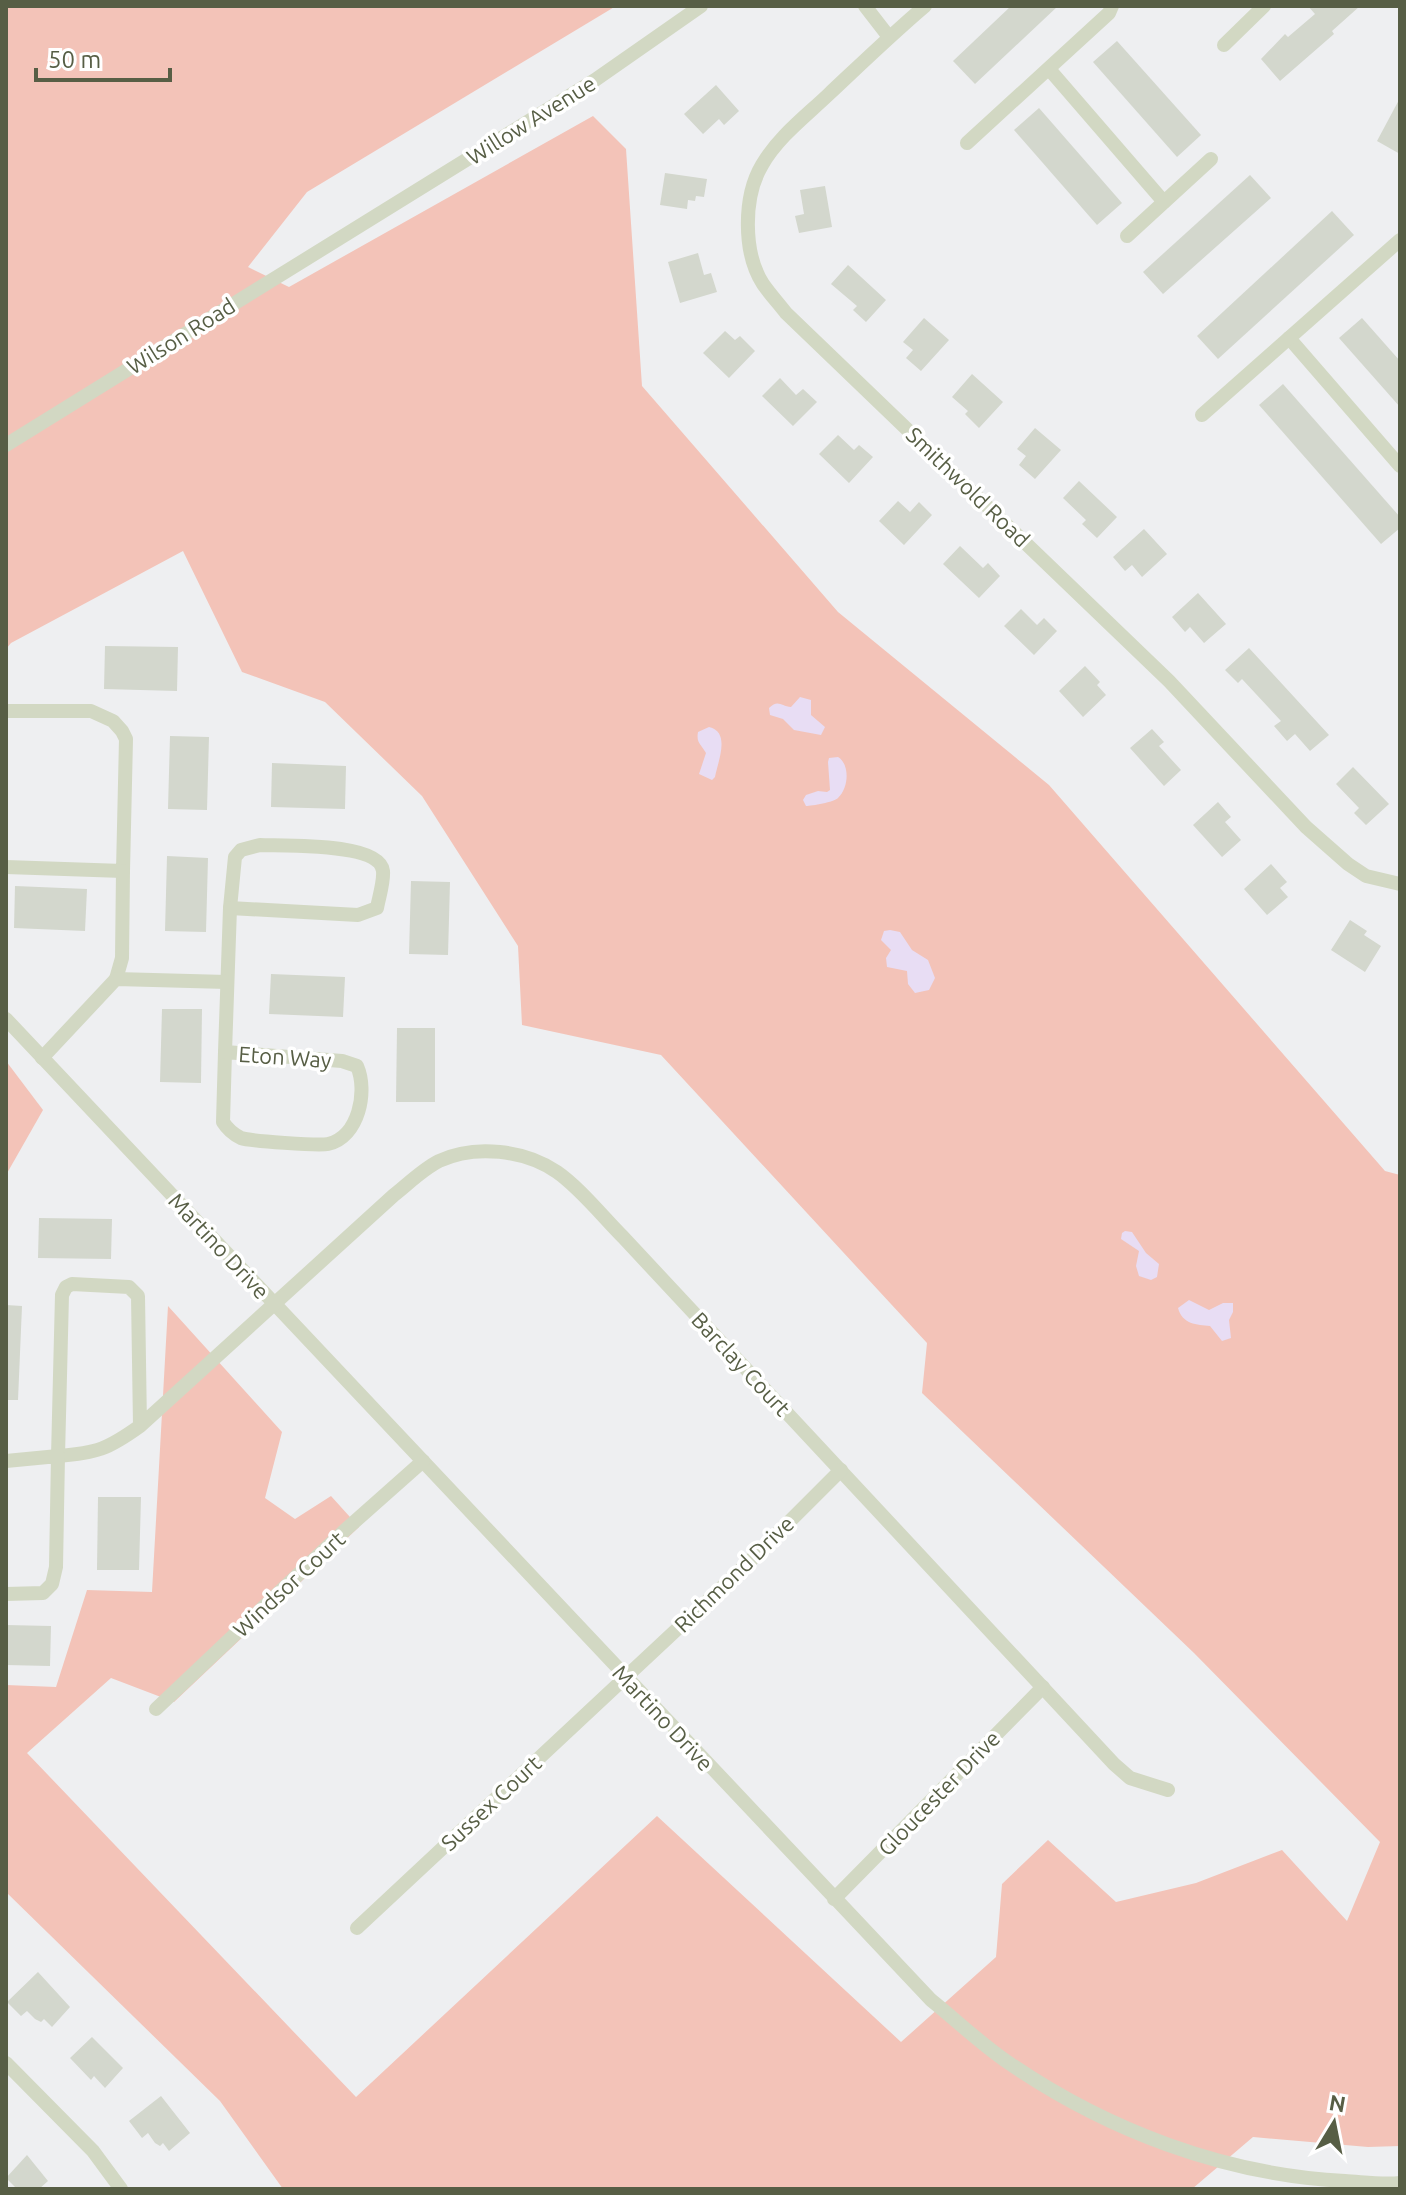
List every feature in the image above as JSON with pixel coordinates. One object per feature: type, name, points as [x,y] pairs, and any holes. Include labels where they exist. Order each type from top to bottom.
[{"type":"street","name":"Willow Avenue","points":[[356,227],[595,80],[701,6]]},
{"type":"street","points":[[865,6],[889,37]]},
{"type":"street","name":"Smithwold Road","points":[[925,6],[777,143],[760,167],[752,191],[748,227],[751,255],[762,282],[786,313],[1169,681],[1306,827],[1366,876],[1400,884]]},
{"type":"street","points":[[967,143],[1109,13],[1112,6]]},
{"type":"street","points":[[1224,45],[1264,6]]},
{"type":"street","points":[[1049,69],[1164,202]]},
{"type":"street","points":[[1127,236],[1211,159]]},
{"type":"street","name":"Wilson Road","points":[[6,445],[356,227]]},
{"type":"street","points":[[1202,415],[1400,240]]},
{"type":"street","points":[[1289,338],[1400,466]]},
{"type":"street","points":[[6,711],[91,711],[113,721],[126,739],[122,958],[116,979],[42,1058]]},
{"type":"street","name":"Eton Way","points":[[225,1052],[342,1061],[357,1066],[362,1076],[359,1111],[347,1132],[329,1144],[244,1139],[228,1131],[223,1122],[225,1052],[227,982],[230,908],[235,857],[241,850],[260,845],[338,848],[367,853],[380,861],[383,871],[377,908],[358,915],[230,908]]},
{"type":"street","points":[[6,867],[123,871]]},
{"type":"street","points":[[116,979],[227,982]]},
{"type":"street","name":"Martino Drive","points":[[6,1019],[931,2000],[1004,2060],[1057,2093],[1136,2133],[1207,2159],[1318,2184],[1400,2183]]},
{"type":"street","name":"Barclay Court","points":[[6,1461],[85,1454],[114,1445],[140,1426],[394,1195],[437,1162],[487,1151],[527,1156],[558,1172],[612,1226],[1114,1764],[1130,1778],[1168,1790]]},
{"type":"street","points":[[6,1594],[43,1593],[52,1584],[56,1567],[62,1295],[66,1287],[72,1284],[129,1287],[138,1296],[140,1426]]},
{"type":"street","name":"Windsor Court","points":[[156,1709],[343,1532],[423,1461]]},
{"type":"street","name":"Richmond Drive","points":[[625,1678],[749,1562],[841,1470]]},
{"type":"street","name":"Sussex Court","points":[[357,1928],[625,1678]]},
{"type":"street","name":"Gloucester Drive","points":[[834,1899],[1043,1687]]},
{"type":"street","points":[[6,2063],[93,2151],[121,2189]]},
{"type":"shaded area","points":[[6,6],[616,6],[307,192],[248,267],[289,287],[593,116],[626,149],[642,386],[838,612],[1049,785],[1385,1171],[1400,1175],[1400,2146],[1368,2147],[1253,2137],[1192,2189],[283,2189],[220,2101],[6,1892],[6,1685],[56,1687],[87,1590],[152,1592],[168,1306],[282,1432],[265,1498],[295,1519],[331,1496],[359,1527],[174,1702],[111,1678],[27,1753],[356,2097],[657,1816],[901,2042],[996,1957],[1002,1884],[1048,1840],[1116,1902],[1196,1883],[1282,1850],[1347,1921],[1380,1842],[1194,1653],[922,1393],[927,1343],[661,1055],[522,1025],[518,946],[422,796],[325,702],[242,672],[183,551],[11,643],[6,649]]},
{"type":"shaded area","points":[[6,1061],[43,1110],[6,1175]]},
{"type":"sand","points":[[800,697],[811,700],[811,715],[825,727],[821,735],[794,730],[783,719],[770,715],[772,705],[777,703],[791,707]]},
{"type":"sand","points":[[709,727],[716,730],[721,741],[712,780],[699,774],[706,753],[698,741],[698,732]]},
{"type":"sand","points":[[838,757],[846,770],[842,794],[832,801],[806,806],[803,800],[806,795],[830,790],[828,762],[829,758]]},
{"type":"sand","points":[[884,931],[900,932],[912,950],[928,960],[935,978],[929,990],[915,993],[908,984],[907,971],[887,967],[886,958],[891,950],[881,940]]},
{"type":"sand","points":[[1125,1231],[1132,1232],[1146,1253],[1159,1264],[1157,1277],[1151,1280],[1139,1276],[1136,1266],[1139,1251],[1121,1239]]},
{"type":"sand","points":[[1189,1300],[1209,1310],[1223,1303],[1233,1303],[1229,1320],[1231,1338],[1222,1341],[1210,1326],[1186,1320],[1178,1308]]},
{"type":"building","points":[[1011,6],[1058,6],[975,84],[953,61]]},
{"type":"building","points":[[1308,6],[1360,6],[1332,31],[1334,34],[1280,81],[1261,59],[1285,34],[1288,37],[1315,14]]},
{"type":"building","points":[[1117,41],[1201,135],[1177,157],[1093,62]]},
{"type":"building","points":[[716,85],[739,111],[724,125],[719,119],[703,134],[684,114]]},
{"type":"building","points":[[1400,98],[1400,154],[1377,141]]},
{"type":"building","points":[[1039,108],[1122,203],[1097,225],[1014,130]]},
{"type":"building","points":[[665,173],[707,179],[704,197],[696,196],[695,201],[688,200],[687,209],[660,205]]},
{"type":"building","points":[[1250,175],[1271,198],[1163,294],[1143,272]]},
{"type":"building","points":[[825,186],[832,227],[799,233],[795,216],[804,214],[800,190]]},
{"type":"building","points":[[1332,211],[1354,235],[1218,359],[1197,336]]},
{"type":"building","points":[[698,253],[704,275],[711,273],[717,292],[680,303],[668,262]]},
{"type":"building","points":[[848,265],[886,300],[866,322],[853,310],[857,306],[831,284]]},
{"type":"building","points":[[924,318],[949,340],[921,371],[906,358],[913,350],[903,342]]},
{"type":"building","points":[[1362,318],[1400,361],[1400,407],[1339,338]]},
{"type":"building","points":[[725,331],[735,340],[740,336],[755,351],[729,378],[703,353]]},
{"type":"building","points":[[972,374],[1003,402],[979,428],[965,414],[968,411],[952,397]]},
{"type":"building","points":[[780,378],[796,395],[803,389],[817,402],[793,426],[762,396]]},
{"type":"building","points":[[1283,384],[1400,517],[1400,528],[1381,544],[1259,405]]},
{"type":"building","points":[[1035,428],[1061,450],[1035,479],[1019,465],[1026,456],[1017,449]]},
{"type":"building","points":[[838,435],[854,450],[859,445],[873,457],[849,483],[819,454]]},
{"type":"building","points":[[1079,481],[1117,517],[1097,538],[1082,524],[1086,520],[1063,498]]},
{"type":"building","points":[[898,501],[910,512],[919,502],[932,515],[904,545],[879,521]]},
{"type":"building","points":[[1144,529],[1167,554],[1142,577],[1132,565],[1125,571],[1113,557]]},
{"type":"building","points":[[960,546],[983,568],[988,563],[1000,576],[979,598],[943,564]]},
{"type":"building","points":[[1198,593],[1226,624],[1204,643],[1190,627],[1185,632],[1172,617]]},
{"type":"building","points":[[1021,609],[1037,625],[1044,618],[1057,631],[1034,655],[1004,626]]},
{"type":"building","points":[[105,646],[178,647],[177,691],[104,689]]},
{"type":"building","points":[[1249,648],[1329,735],[1310,751],[1295,734],[1287,741],[1274,726],[1281,721],[1242,679],[1238,683],[1225,670]]},
{"type":"building","points":[[1085,666],[1100,682],[1097,685],[1106,695],[1083,717],[1059,691]]},
{"type":"building","points":[[1152,729],[1164,742],[1159,746],[1181,770],[1164,786],[1130,748]]},
{"type":"building","points":[[170,736],[209,737],[207,810],[168,809]]},
{"type":"building","points":[[272,763],[346,766],[345,809],[271,807]]},
{"type":"building","points":[[1353,767],[1389,804],[1366,825],[1354,813],[1359,808],[1336,784]]},
{"type":"building","points":[[1218,802],[1231,817],[1225,822],[1241,840],[1222,857],[1193,825]]},
{"type":"building","points":[[167,856],[208,858],[206,932],[165,931]]},
{"type":"building","points":[[1271,864],[1287,882],[1280,888],[1288,897],[1267,915],[1244,889]]},
{"type":"building","points":[[411,881],[450,882],[448,955],[409,954]]},
{"type":"building","points":[[15,886],[87,889],[85,931],[14,928]]},
{"type":"building","points":[[1350,920],[1367,931],[1364,935],[1381,946],[1365,972],[1331,950]]},
{"type":"building","points":[[271,974],[345,977],[343,1017],[269,1014]]},
{"type":"building","points":[[162,1009],[202,1009],[201,1083],[160,1082]]},
{"type":"building","points":[[397,1028],[435,1028],[435,1102],[396,1102]]},
{"type":"building","points":[[39,1218],[112,1219],[111,1259],[38,1258]]},
{"type":"building","points":[[6,1305],[22,1306],[18,1400],[6,1400]]},
{"type":"building","points":[[98,1497],[141,1497],[139,1570],[97,1570]]},
{"type":"building","points":[[6,1625],[51,1626],[50,1666],[6,1665]]},
{"type":"building","points":[[38,1972],[70,2007],[52,2027],[44,2019],[41,2022],[35,2019],[27,2011],[21,2016],[7,2002]]},
{"type":"building","points":[[92,2037],[123,2068],[105,2088],[94,2076],[91,2080],[70,2058]]},
{"type":"building","points":[[161,2096],[190,2133],[169,2151],[163,2143],[160,2146],[155,2143],[148,2133],[142,2138],[129,2121]]},
{"type":"building","points":[[27,2155],[48,2181],[39,2189],[17,2189],[6,2178]]}]
